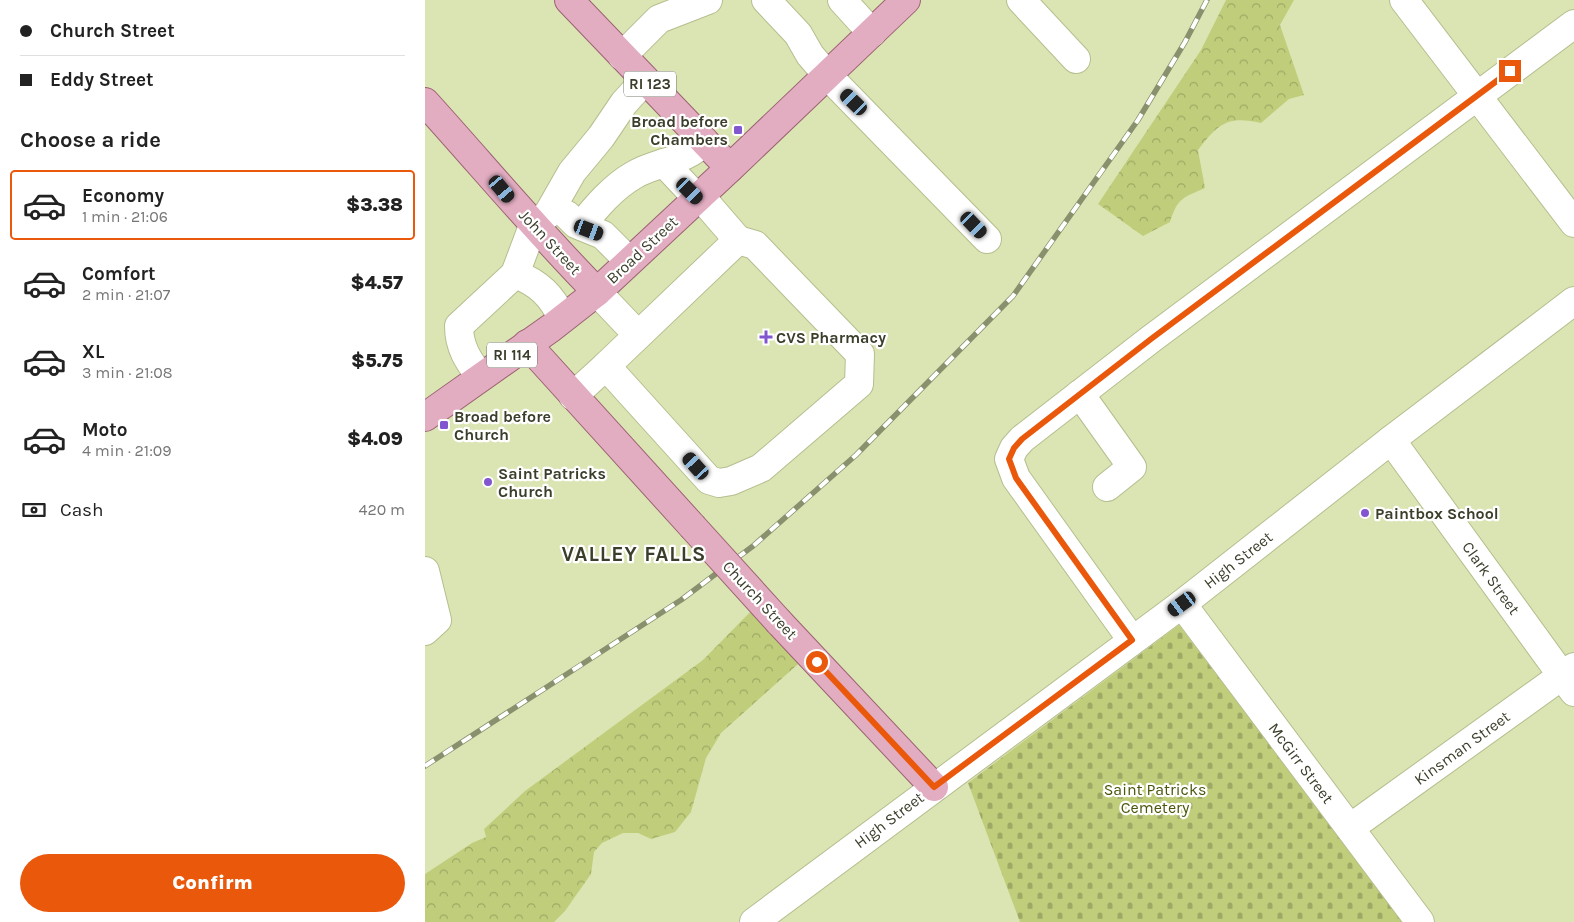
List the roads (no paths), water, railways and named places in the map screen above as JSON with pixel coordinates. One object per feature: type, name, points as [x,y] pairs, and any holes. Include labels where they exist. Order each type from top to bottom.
[{"type":"main road","name":"RI 123","points":[[569,0],[730,168]]},
{"type":"main road","name":"Broad Street","points":[[425,417],[597,292],[872,33],[898,3]]},
{"type":"main road","name":"John Street","points":[[425,102],[533,226],[597,292]]},
{"type":"main road","name":"Church Street","points":[[527,344],[779,622],[934,787]]},
{"type":"street","points":[[622,56],[659,19],[708,0]]},
{"type":"street","points":[[766,0],[798,34],[810,56],[827,76],[987,239]]},
{"type":"street","points":[[842,0],[872,33]]},
{"type":"street","points":[[1021,0],[1076,59]]},
{"type":"street","points":[[1404,0],[1574,223]]},
{"type":"street","points":[[1132,640],[1016,478],[1009,459],[1014,448],[1022,439],[1080,394],[1574,24]]},
{"type":"street","points":[[481,377],[464,354],[459,340],[459,326],[515,274],[533,226],[548,214],[572,172],[601,137],[624,102],[645,80]]},
{"type":"street","points":[[581,226],[609,195],[629,179],[689,154],[704,141]]},
{"type":"street","points":[[606,366],[709,480],[719,483],[731,481],[761,468],[859,384],[860,354],[755,246],[738,240],[699,197],[664,163]]},
{"type":"street","points":[[555,204],[576,224],[603,235],[629,261]]},
{"type":"street","points":[[573,396],[738,240]]},
{"type":"street","points":[[515,274],[529,279],[544,290],[563,318]]},
{"type":"street","points":[[597,292],[638,335]]},
{"type":"street","name":"High Street","points":[[754,922],[1182,604],[1391,440],[1574,301]]},
{"type":"street","points":[[1080,394],[1132,466],[1107,488]]},
{"type":"street","name":"Clark Street","points":[[1391,440],[1570,678]]},
{"type":"street","points":[[425,571],[437,620],[425,630]]},
{"type":"street","name":"McGirr Street","points":[[1182,604],[1420,922]]},
{"type":"street","name":"Kinsman Street","points":[[1350,828],[1570,678]]},
{"type":"railway","points":[[425,766],[681,600],[753,546],[856,455],[1013,296],[1138,120],[1185,42],[1207,0]]},
{"type":"place","name":"Broad before Chambers","points":[[738,130]]},
{"type":"place","name":"CVS Pharmacy","points":[[766,337]]},
{"type":"place","name":"Broad before Church","points":[[444,425]]},
{"type":"place","name":"Saint Patricks Church","points":[[488,482]]},
{"type":"place","name":"Paintbox School","points":[[1365,513]]},
{"type":"district","name":"VALLEY FALLS","points":[[634,554]]},
{"type":"park label","name":"Saint Patricks Cemetery","points":[[1155,798]]}]
